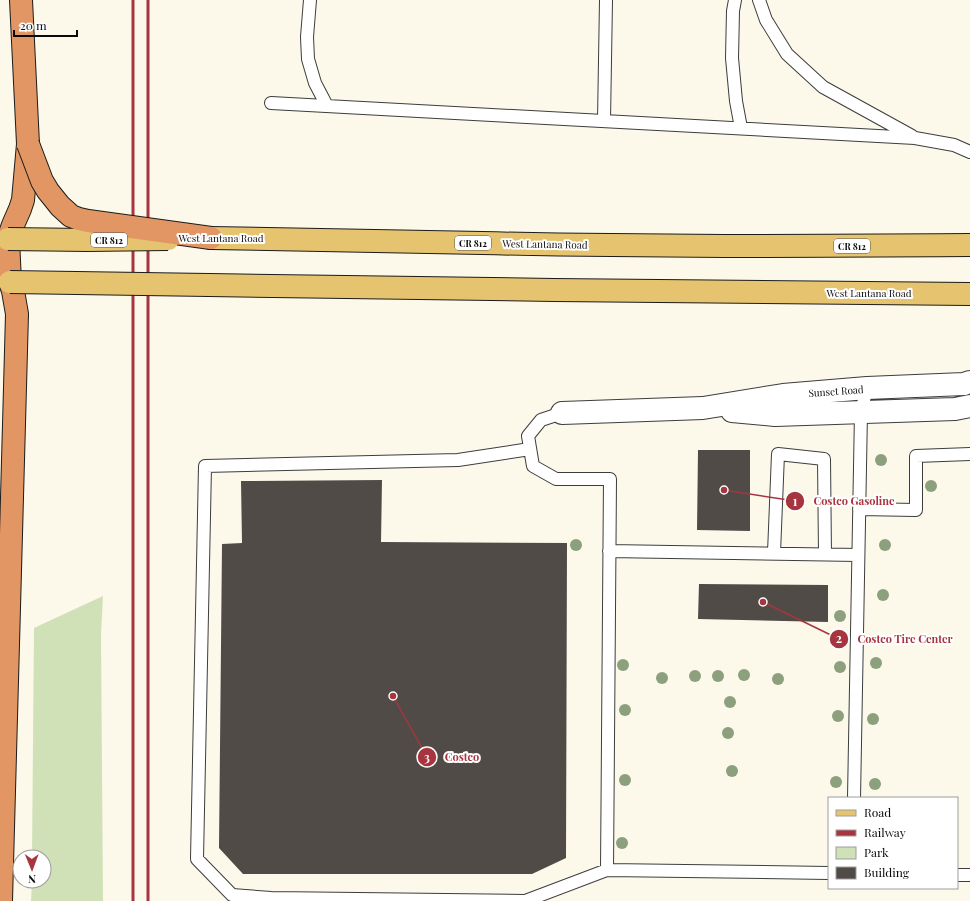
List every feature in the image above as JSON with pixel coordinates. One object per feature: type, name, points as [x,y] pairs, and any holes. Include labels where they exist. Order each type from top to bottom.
[{"type":"highway","points":[[1,901],[17,314],[13,291],[5,282],[4,239],[13,225],[23,200],[28,144],[21,0]]},
{"type":"highway","points":[[28,144],[42,181],[60,206],[71,216],[88,221],[211,238]]},
{"type":"main road","name":"West Lantana Road","points":[[4,239],[87,240],[294,238],[482,243],[734,246],[970,245]]},
{"type":"main road","name":"West Lantana Road","points":[[5,282],[970,294]]},
{"type":"street","name":"Sunset Road","points":[[703,408],[783,394],[867,388],[964,384],[970,382]]},
{"type":"street","name":"Sunset Road","points":[[562,413],[703,408],[775,415],[955,409],[970,406]]},
{"type":"lane","points":[[310,0],[307,37],[308,59],[315,83],[327,106]]},
{"type":"lane","points":[[604,121],[606,0]]},
{"type":"lane","points":[[735,0],[733,10],[732,58],[736,101],[741,128]]},
{"type":"lane","points":[[759,0],[766,20],[787,54],[824,87],[915,138]]},
{"type":"lane","points":[[271,103],[915,138],[954,145],[970,152]]},
{"type":"lane","points":[[854,797],[858,510],[861,412],[867,388]]},
{"type":"lane","points":[[562,413],[541,420],[528,436],[533,466],[556,479],[610,480],[607,870]]},
{"type":"lane","points":[[530,449],[458,460],[205,466],[197,859],[232,895],[271,898],[525,901],[607,870],[828,873]]},
{"type":"lane","points":[[774,553],[778,454],[824,459],[825,554]]},
{"type":"lane","points":[[858,510],[916,510],[916,456],[970,454]]},
{"type":"lane","points":[[609,551],[858,555]]},
{"type":"lane","points":[[958,875],[970,875]]},
{"type":"green space","points":[[103,596],[101,635],[103,901],[31,901],[32,889],[52,889],[52,849],[32,849],[34,628]]},
{"type":"building","points":[[698,450],[750,450],[750,531],[697,530]]},
{"type":"building","points":[[382,480],[381,542],[567,543],[566,858],[532,874],[243,874],[219,848],[222,544],[242,543],[241,481]]},
{"type":"building","points":[[699,584],[828,585],[828,622],[698,619]]},
{"type":"railway","points":[[133,0],[133,901]]},
{"type":"railway","points":[[148,0],[148,901]]},
{"type":"place","name":"Costco Gasoline","points":[[724,490]]},
{"type":"place","name":"Costco Tire Center","points":[[763,602]]},
{"type":"place","name":"Costco","points":[[393,696]]}]
